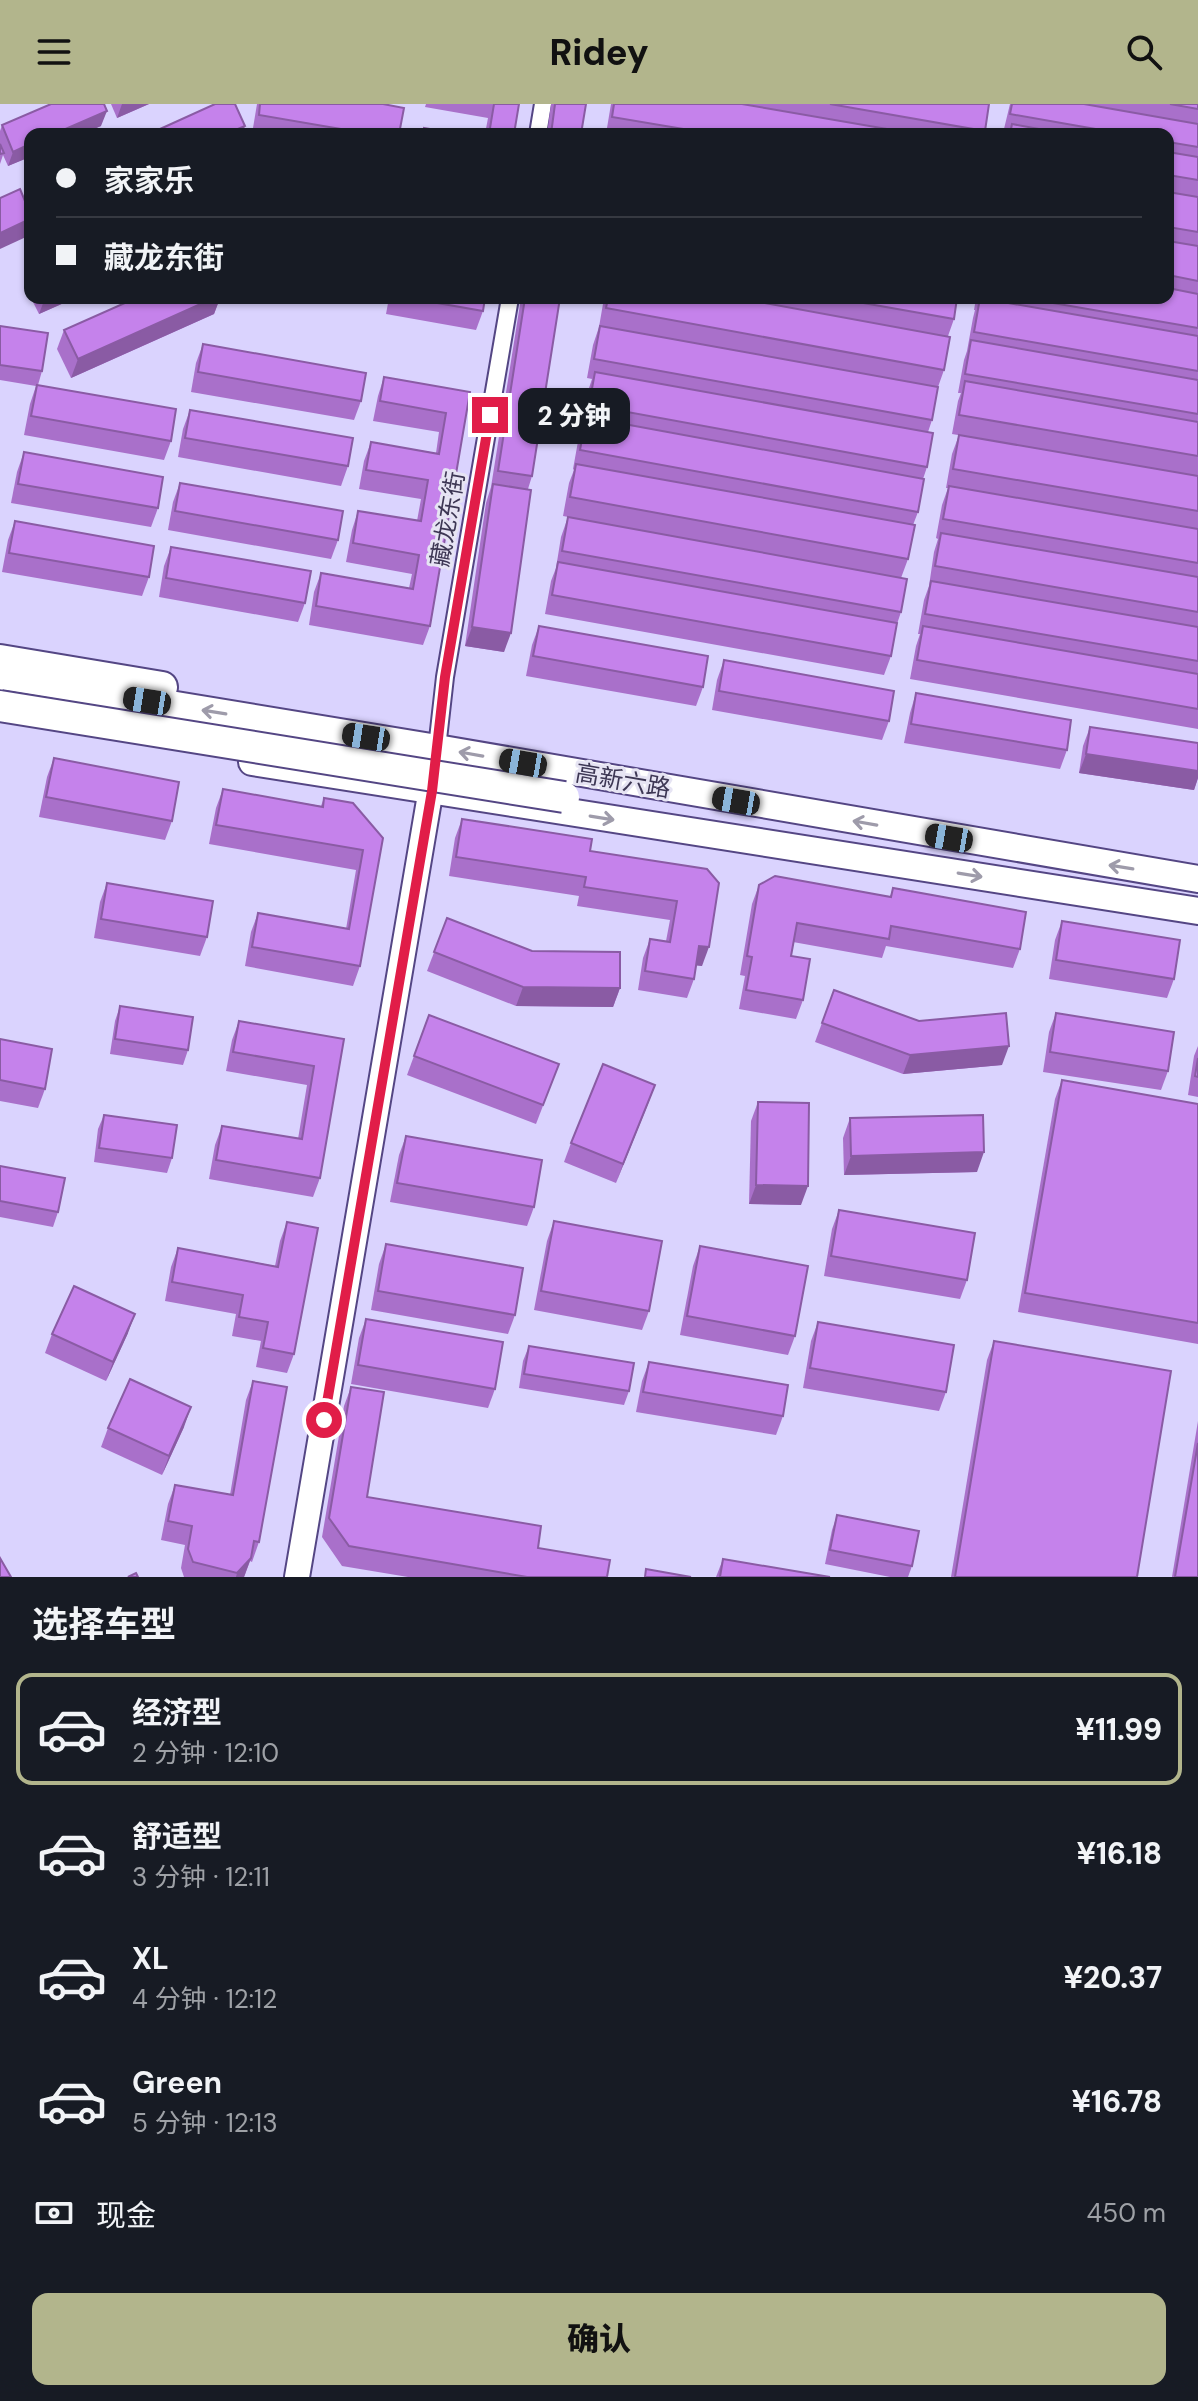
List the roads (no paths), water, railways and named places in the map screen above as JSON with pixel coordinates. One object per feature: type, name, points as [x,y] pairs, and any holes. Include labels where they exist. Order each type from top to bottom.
[{"type":"highway","points":[[0,660],[162,687]]},
{"type":"highway","points":[[0,706],[564,797]]},
{"type":"main road","name":"高新六路","points":[[0,676],[1198,879]]},
{"type":"main road","name":"高新六路","points":[[0,721],[1198,911]]},
{"type":"street","points":[[539,128],[543,104]]},
{"type":"street","name":"藏龙东街","points":[[437,748],[445,677],[509,304]]},
{"type":"street","points":[[297,1577],[437,748]]}]
